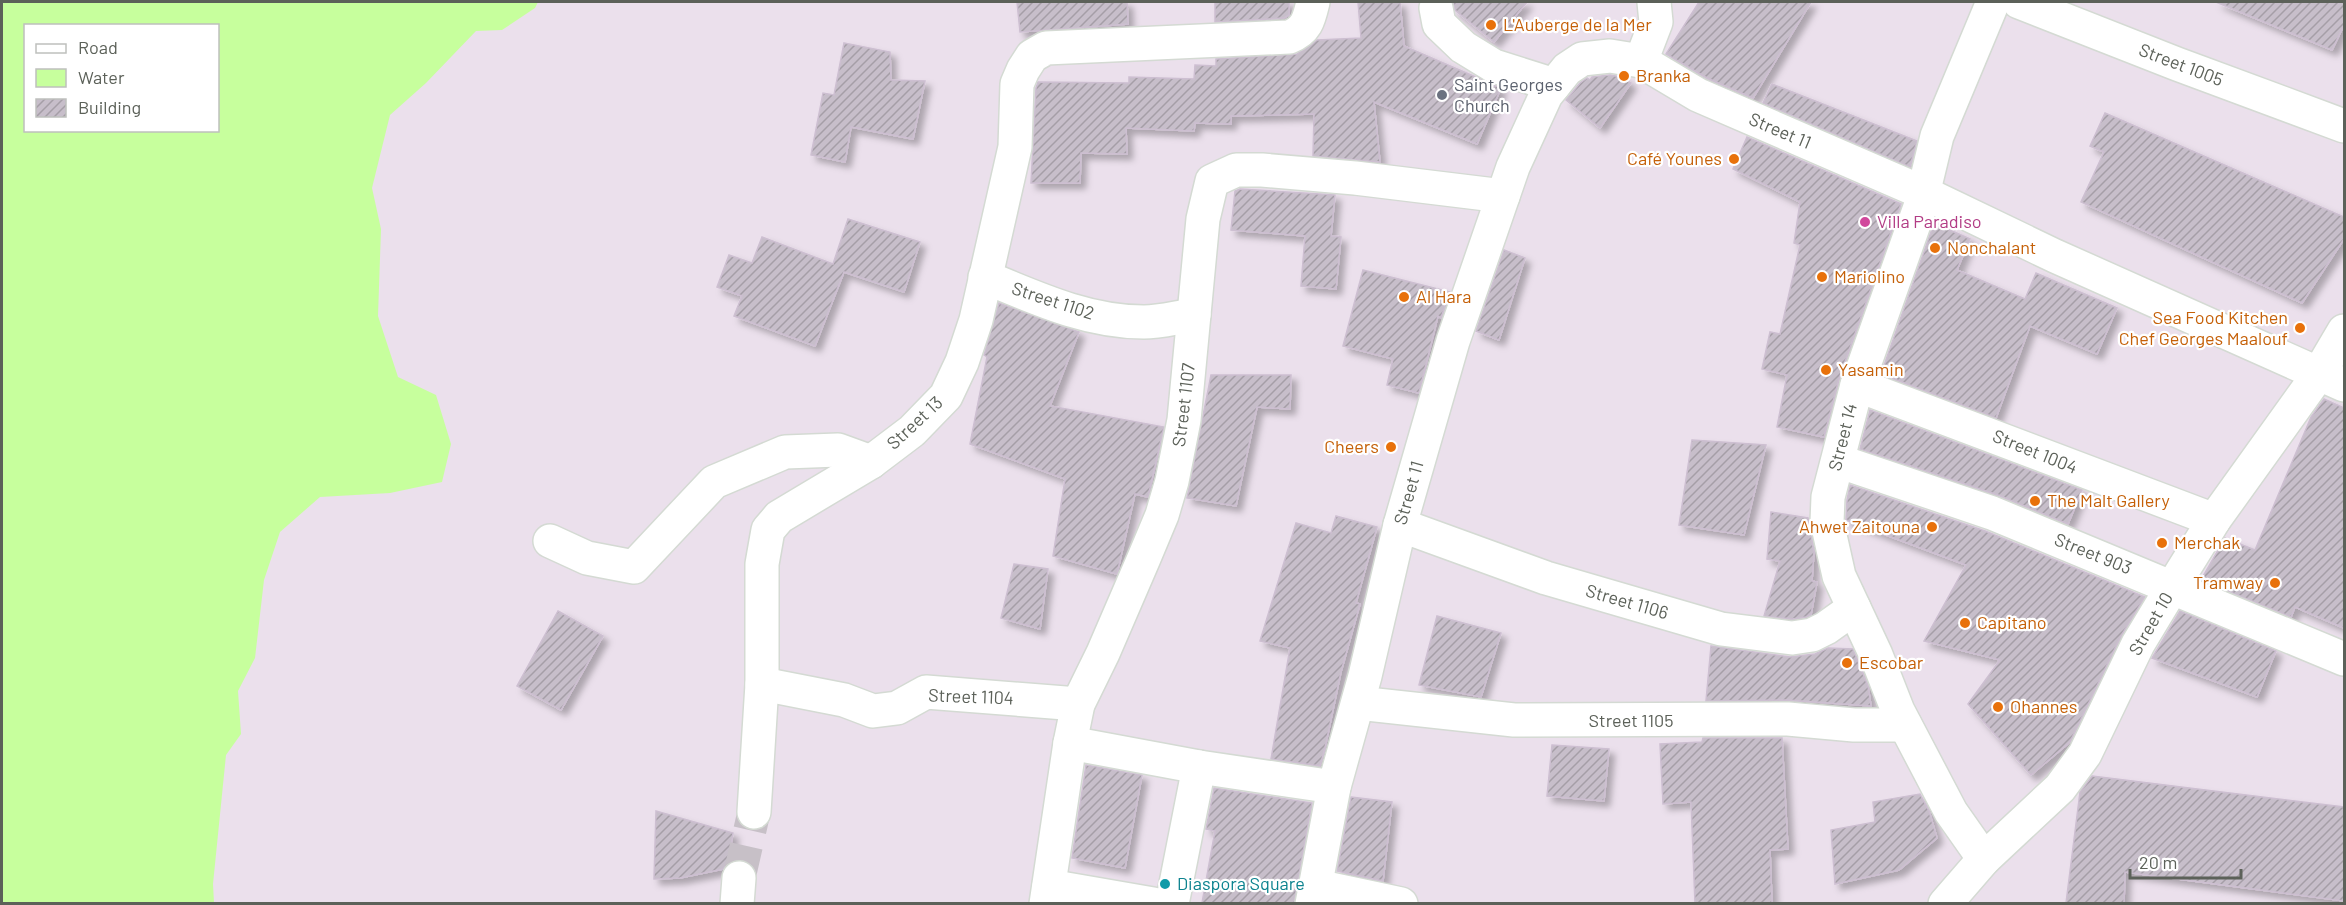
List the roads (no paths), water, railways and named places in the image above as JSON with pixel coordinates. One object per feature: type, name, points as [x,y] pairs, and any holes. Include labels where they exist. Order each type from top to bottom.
[{"type":"street","name":"Street 13","points":[[754,812],[762,684],[762,564],[768,530],[779,518],[871,462],[912,431],[946,396],[962,362],[976,321],[1014,147],[1017,84],[1032,56],[1046,48],[1289,37],[1300,32],[1308,22],[1313,2]]},
{"type":"street","points":[[1436,8],[1439,24],[1463,47],[1494,66],[1550,90],[1567,69],[1582,59],[1610,56],[1641,61],[1656,22],[1654,2]]},
{"type":"street","name":"Street 14","points":[[1984,859],[1951,812],[1905,725],[1839,576],[1827,522],[1828,497],[1857,384],[1924,193],[1937,136],[1993,2]]},
{"type":"street","name":"Street 1005","points":[[2019,2],[2344,126]]},
{"type":"street","name":"Street 11","points":[[1641,61],[1698,95],[1924,193],[2055,256],[2331,380]]},
{"type":"street","name":"Street 11","points":[[1314,895],[1334,787],[1358,704],[1400,525],[1453,341],[1514,166],[1550,90]]},
{"type":"street","name":"Street 1107","points":[[1048,895],[1070,743],[1078,704],[1144,558],[1173,481],[1184,420],[1201,230],[1212,181],[1236,170],[1294,172],[1503,196]]},
{"type":"street","name":"Street 1102","points":[[985,277],[1084,315],[1144,322],[1194,315]]},
{"type":"street","name":"Street 10","points":[[1953,899],[1984,859],[2060,788],[2085,754],[2138,644],[2214,520],[2331,380],[2344,331]]},
{"type":"street","name":"Street 1004","points":[[1857,384],[2214,520]]},
{"type":"street","points":[[550,541],[587,558],[634,567],[714,482],[786,452],[838,450],[871,462]]},
{"type":"street","name":"Street 903","points":[[1838,461],[1992,513],[2173,586],[2344,659]]},
{"type":"street","name":"Street 1106","points":[[1400,525],[1546,578],[1721,629],[1792,638],[1812,635],[1854,608]]},
{"type":"street","name":"Street 1104","points":[[762,684],[844,700],[873,711],[897,708],[926,692],[1078,704]]},
{"type":"street","name":"Street 1105","points":[[1358,704],[1515,720],[1788,719],[1854,725],[1905,725]]},
{"type":"street","points":[[1070,743],[1199,767],[1334,787]]},
{"type":"street","points":[[1172,903],[1199,767]]},
{"type":"street","points":[[1048,895],[1153,903]]},
{"type":"street","points":[[1314,895],[1401,903]]},
{"type":"water","points":[[2,2],[538,2],[535,8],[502,30],[476,31],[426,83],[390,115],[372,188],[381,229],[378,316],[398,377],[436,395],[451,444],[442,482],[390,493],[320,497],[280,532],[264,580],[255,658],[238,691],[241,734],[226,755],[213,884],[214,903],[2,903]]},
{"type":"tunnel","points":[[739,878],[754,812]]},
{"type":"place","name":"L'Auberge de la Mer","points":[[1491,25]]},
{"type":"place","name":"Branka","points":[[1624,76]]},
{"type":"place","name":"Saint Georges Church","points":[[1442,95]]},
{"type":"place","name":"Café Younes","points":[[1734,159]]},
{"type":"place","name":"Villa Paradiso","points":[[1865,222]]},
{"type":"place","name":"Nonchalant","points":[[1935,248]]},
{"type":"place","name":"Mariolino","points":[[1822,277]]},
{"type":"place","name":"Al Hara","points":[[1404,297]]},
{"type":"place","name":"Sea Food Kitchen Chef Georges Maalouf","points":[[2300,328]]},
{"type":"place","name":"Yasamin","points":[[1826,370]]},
{"type":"place","name":"Cheers","points":[[1391,447]]},
{"type":"place","name":"The Malt Gallery","points":[[2035,501]]},
{"type":"place","name":"Ahwet Zaitouna","points":[[1932,527]]},
{"type":"place","name":"Merchak","points":[[2162,543]]},
{"type":"place","name":"Tramway","points":[[2275,583]]},
{"type":"place","name":"Capitano","points":[[1965,623]]},
{"type":"place","name":"Escobar","points":[[1847,663]]},
{"type":"place","name":"Ohannes","points":[[1998,707]]},
{"type":"place","name":"Diaspora Square","points":[[1165,884]]}]
